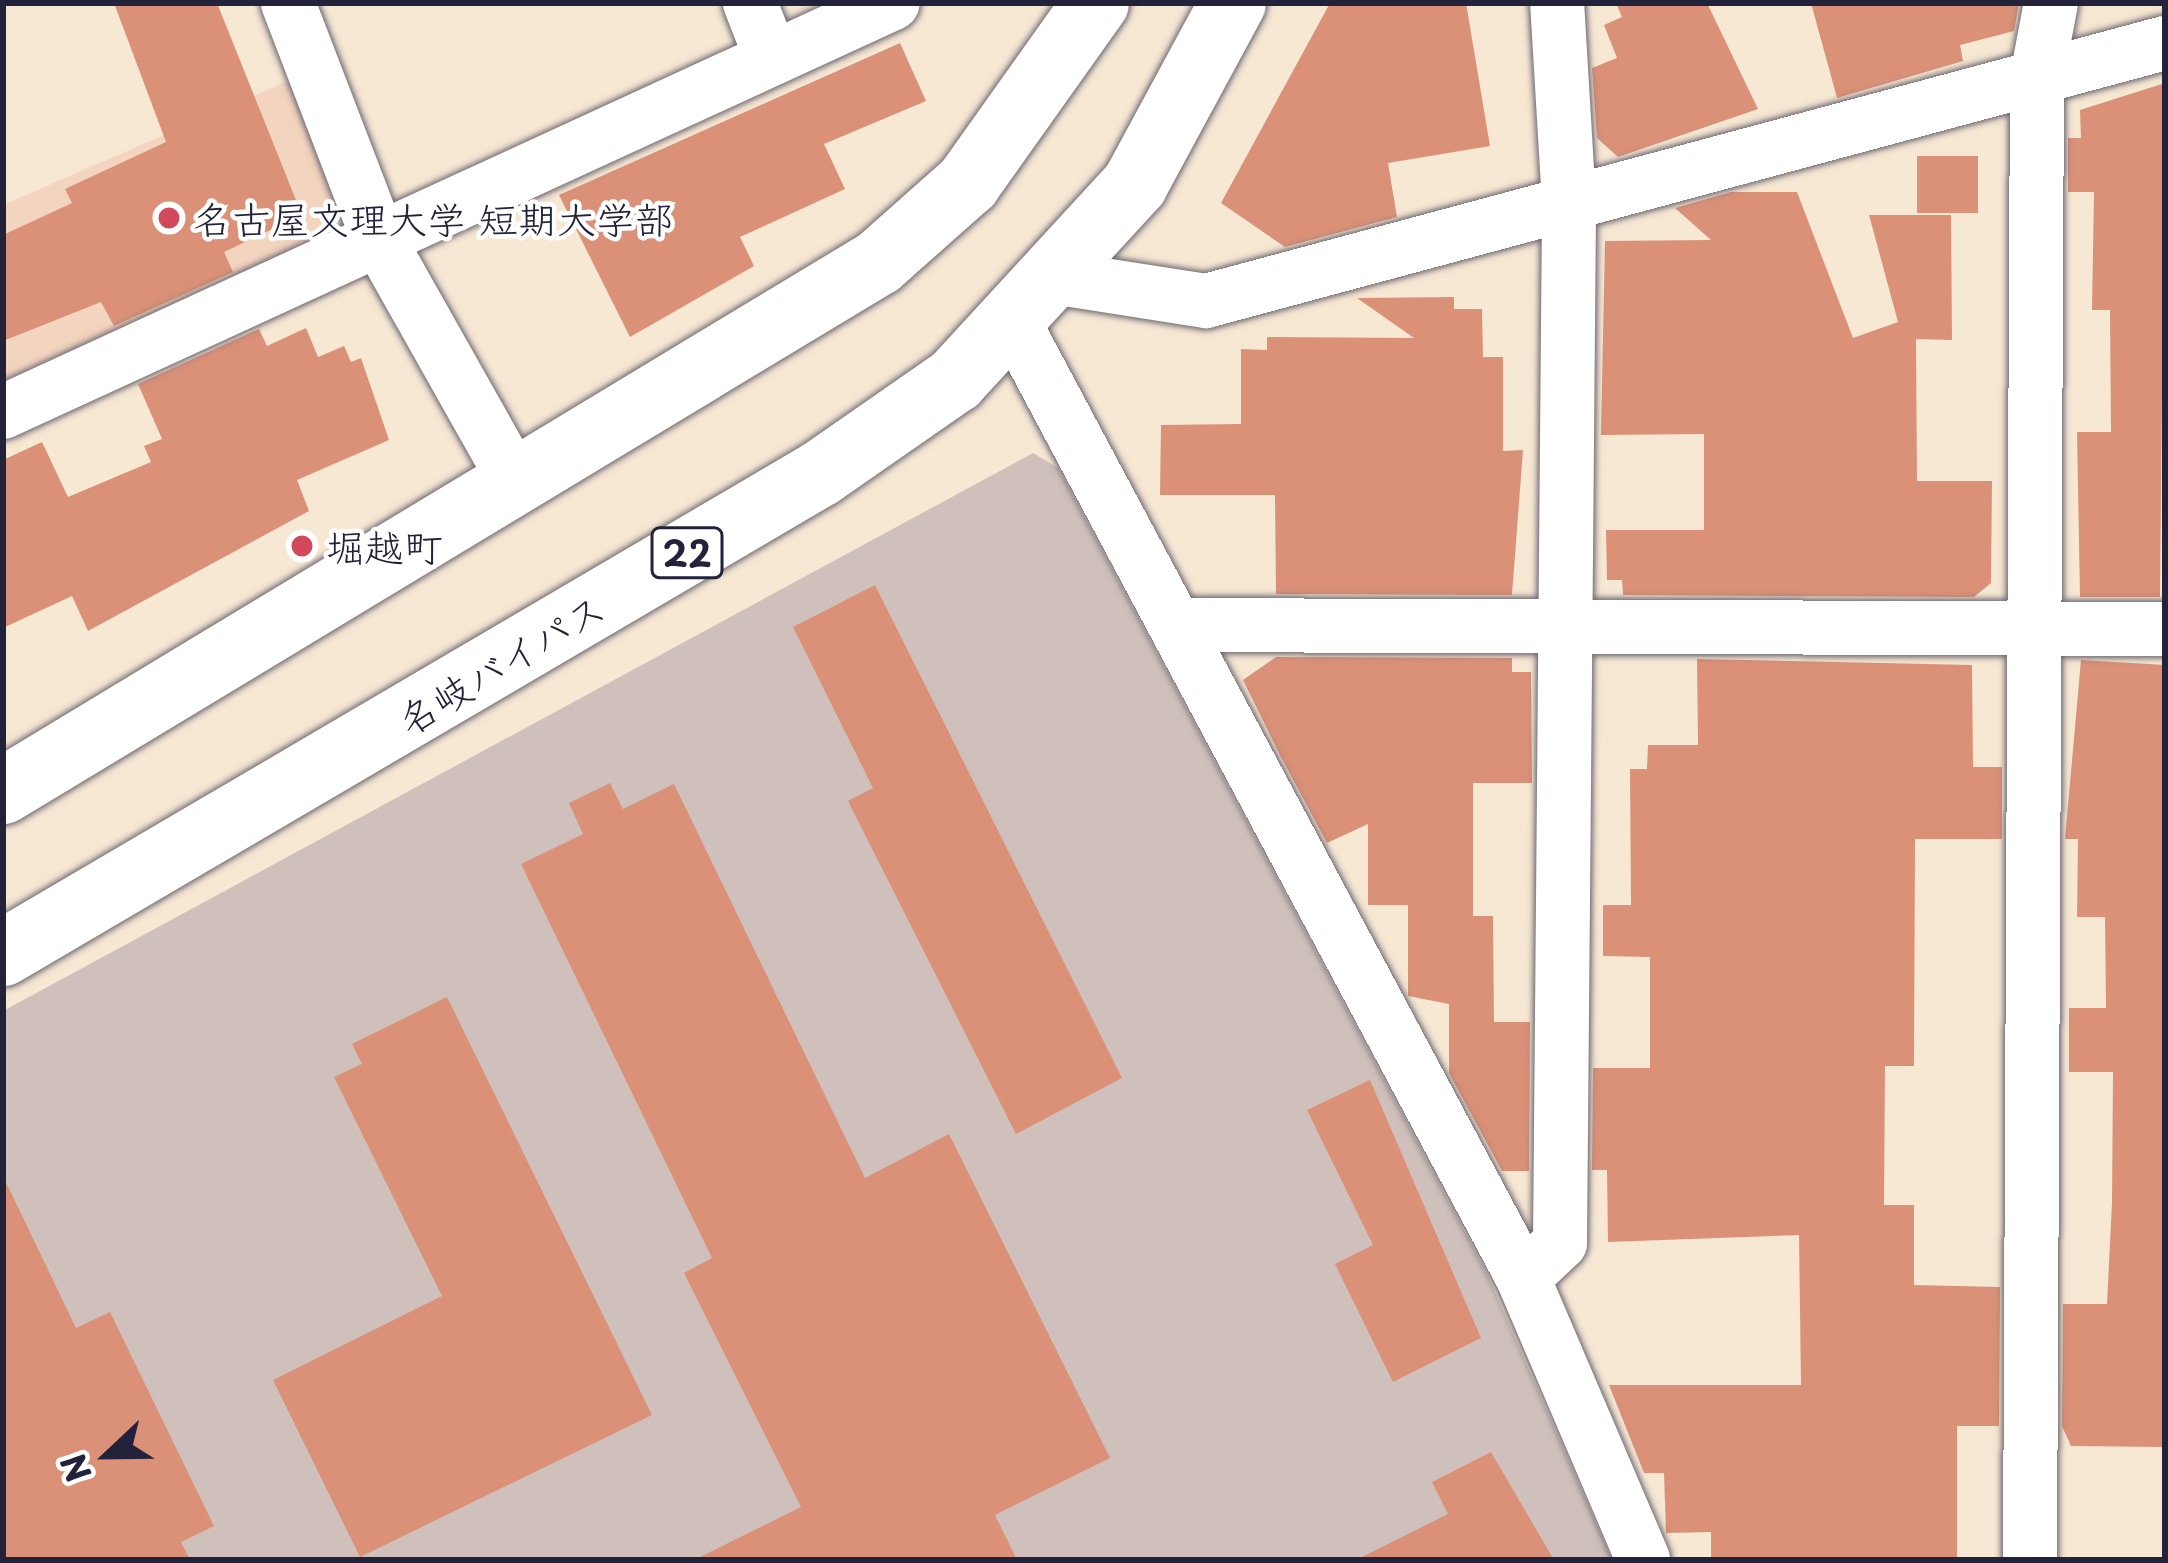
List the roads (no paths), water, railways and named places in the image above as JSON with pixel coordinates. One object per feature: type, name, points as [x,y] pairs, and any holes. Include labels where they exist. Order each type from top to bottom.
[{"type":"highway","points":[[3,791],[518,486],[880,262],[968,183],[1096,3]]},
{"type":"highway","name":"名岐バイパス","points":[[3,953],[821,473],[955,380],[1037,301],[1136,184],[1233,3]]},
{"type":"street","points":[[288,3],[378,238],[518,486]]},
{"type":"street","points":[[750,3],[771,57]]},
{"type":"street","points":[[3,412],[893,3]]},
{"type":"street","points":[[1523,1278],[1560,1243],[1569,203],[1557,3]]},
{"type":"street","points":[[2030,1560],[2037,77],[2051,3]]},
{"type":"street","points":[[1643,1560],[1523,1278],[1179,625],[1037,301],[1206,301],[2165,44]]},
{"type":"street","points":[[1179,625],[2165,629]]},
{"type":"place","name":"名古屋文理大学 短期大学部","points":[[169,218]]},
{"type":"place","name":"堀越町","points":[[302,546]]}]
